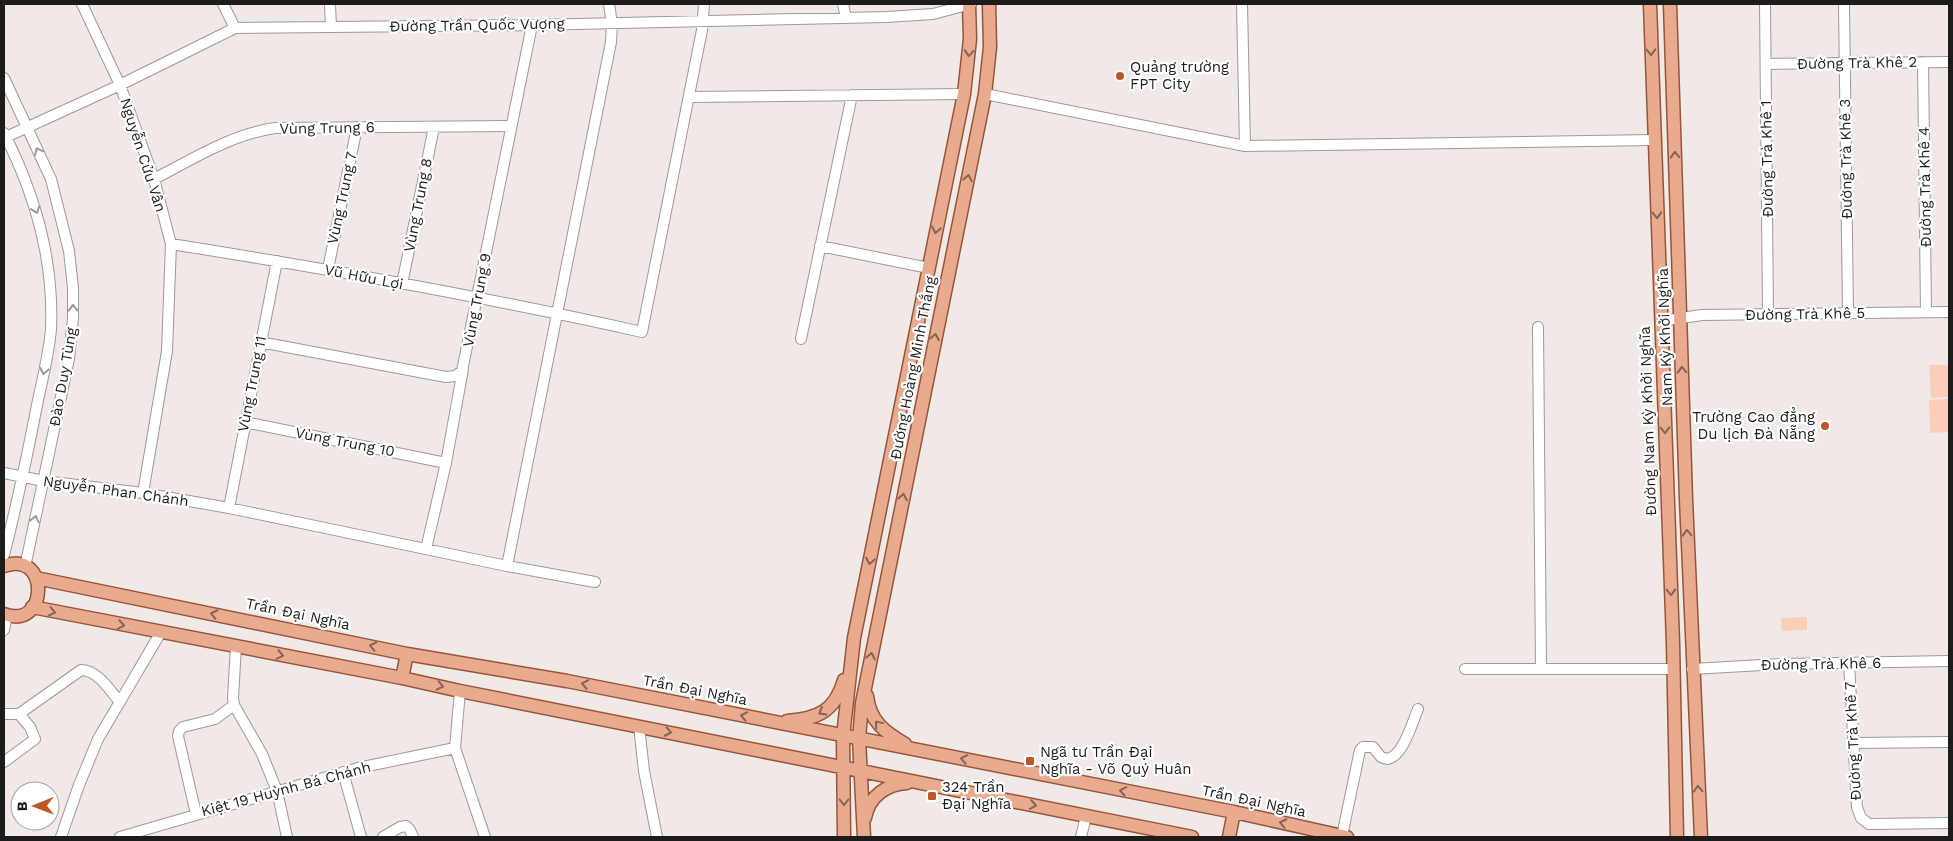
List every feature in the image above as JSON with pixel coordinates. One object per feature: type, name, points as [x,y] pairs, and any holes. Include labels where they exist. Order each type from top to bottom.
[{"type":"main road","name":"Đường Hoàng Minh Thắng","points":[[844,837],[843,736],[854,638],[964,94],[970,39],[969,4]]},
{"type":"main road","name":"Đường Hoàng Minh Thắng","points":[[864,834],[860,739],[866,680],[985,94],[990,47],[989,4]]},
{"type":"main road","name":"Đường Nam Kỳ Khởi Nghĩa","points":[[1650,4],[1677,837]]},
{"type":"main road","name":"Nam Kỳ Khởi Nghĩa","points":[[1670,4],[1692,669]]},
{"type":"main road","points":[[929,268],[948,272]]},
{"type":"main road","points":[[4,566],[15,564],[25,567],[36,578],[39,586],[39,595],[32,607],[23,614],[15,616],[5,614]]},
{"type":"main road","name":"Trần Đại Nghĩa","points":[[36,578],[407,654],[567,681],[1234,812],[1345,837]]},
{"type":"main road","points":[[32,607],[402,678],[1192,837]]},
{"type":"main road","points":[[766,721],[804,719],[829,709],[842,687],[854,638]]},
{"type":"main road","points":[[402,678],[407,654]]},
{"type":"main road","points":[[1673,669],[1692,669],[1701,837]]},
{"type":"main road","points":[[866,680],[870,712],[876,723],[890,735],[916,750]]},
{"type":"main road","points":[[864,834],[869,805],[879,793],[896,784],[916,782]]},
{"type":"main road","points":[[1229,837],[1234,812]]},
{"type":"street","name":"Nguyễn Cửu Vân","points":[[82,4],[120,85],[154,179],[171,244],[169,334],[143,493]]},
{"type":"street","points":[[223,4],[235,28]]},
{"type":"street","points":[[330,4],[331,27]]},
{"type":"street","points":[[507,566],[611,42],[612,24],[609,4]]},
{"type":"street","points":[[704,4],[703,21],[689,97],[964,94]]},
{"type":"street","points":[[843,4],[846,18]]},
{"type":"street","name":"Đường Trần Quốc Vượng","points":[[5,135],[27,128],[120,85],[235,28],[612,24],[846,18],[924,15],[955,10],[969,4]]},
{"type":"street","points":[[1242,4],[1245,146]]},
{"type":"street","name":"Đường Trà Khê 1","points":[[1765,4],[1768,314]]},
{"type":"street","name":"Đường Trà Khê 3","points":[[1844,4],[1848,313]]},
{"type":"street","name":"Vùng Trung 9","points":[[260,342],[446,377],[455,376],[463,369],[532,25]]},
{"type":"street","name":"Đường Trà Khê 4","points":[[1923,62],[1926,312]]},
{"type":"street","name":"Đường Trà Khê 2","points":[[1766,64],[1949,62]]},
{"type":"street","name":"Đào Duy Tùng","points":[[4,78],[51,179],[69,251],[73,288],[73,318],[69,359],[25,567]]},
{"type":"street","points":[[985,94],[1245,146],[1654,140]]},
{"type":"street","points":[[801,339],[852,95]]},
{"type":"street","name":"Vũ Hữu Lợi","points":[[171,244],[328,270],[558,313],[642,332],[689,97]]},
{"type":"street","name":"Vùng Trung 6","points":[[154,179],[257,130],[276,128],[511,126]]},
{"type":"street","name":"Vùng Trung 7","points":[[328,270],[357,127]]},
{"type":"street","name":"Vùng Trung 8","points":[[402,284],[434,127]]},
{"type":"street","name":"Đào Duy Tùng","points":[[4,555],[23,477],[51,331],[49,270],[39,218],[5,135]]},
{"type":"street","points":[[820,246],[929,268]]},
{"type":"street","name":"Vùng Trung 11","points":[[228,508],[260,342],[278,261]]},
{"type":"street","name":"Đường Trà Khê 5","points":[[1661,320],[1702,315],[1949,312]]},
{"type":"street","points":[[1538,327],[1540,668]]},
{"type":"street","points":[[426,549],[446,463],[463,369]]},
{"type":"street","name":"Vùng Trung 10","points":[[245,422],[446,463]]},
{"type":"street","name":"Nguyễn Phan Chánh","points":[[4,472],[44,481],[143,493],[228,508],[507,566],[595,582]]},
{"type":"street","points":[[4,630],[5,614]]},
{"type":"street","points":[[61,837],[79,785],[98,739],[161,632]]},
{"type":"street","points":[[236,646],[234,705],[262,754],[277,791],[287,837]]},
{"type":"street","name":"Đường Trà Khê 6","points":[[1692,669],[1780,664],[1949,661]]},
{"type":"street","name":"Đường Trà Khê 7","points":[[1849,663],[1857,807],[1862,818],[1869,824],[1949,823]]},
{"type":"street","points":[[1466,669],[1673,669]]},
{"type":"street","points":[[4,714],[18,714],[81,670],[96,675],[120,702]]},
{"type":"street","points":[[460,691],[455,748],[485,837]]},
{"type":"street","points":[[196,814],[178,736],[179,731],[183,727],[215,718],[234,705]]},
{"type":"street","points":[[1345,837],[1360,750],[1373,747],[1381,757],[1387,759],[1396,756],[1418,709]]},
{"type":"street","points":[[4,762],[35,739],[30,727],[18,714]]},
{"type":"street","points":[[639,726],[644,771],[657,837]]},
{"type":"street","points":[[1853,743],[1949,742]]},
{"type":"street","name":"Kiệt 19 Huỳnh Bá Chánh","points":[[120,837],[343,772],[455,748]]},
{"type":"street","points":[[343,772],[361,837]]},
{"type":"street","points":[[1081,837],[1086,816]]},
{"type":"street","points":[[383,837],[400,827],[406,826],[413,837]]},
{"type":"shaded area","points":[[1929,365],[1949,365],[1949,397],[1931,398]]},
{"type":"shaded area","points":[[1949,399],[1949,432],[1930,433],[1929,400]]},
{"type":"shaded area","points":[[1807,617],[1807,630],[1782,631],[1781,618]]},
{"type":"place","name":"Quảng trường FPT City","points":[[1120,76]]},
{"type":"place","name":"Trường Cao đẳng Du lịch Đà Nẵng","points":[[1825,426]]},
{"type":"place","name":"Ngã tư Trần Đại Nghĩa - Võ Quý Huân","points":[[1030,761]]},
{"type":"place","name":"324 Trần Đại Nghĩa","points":[[932,796]]}]
